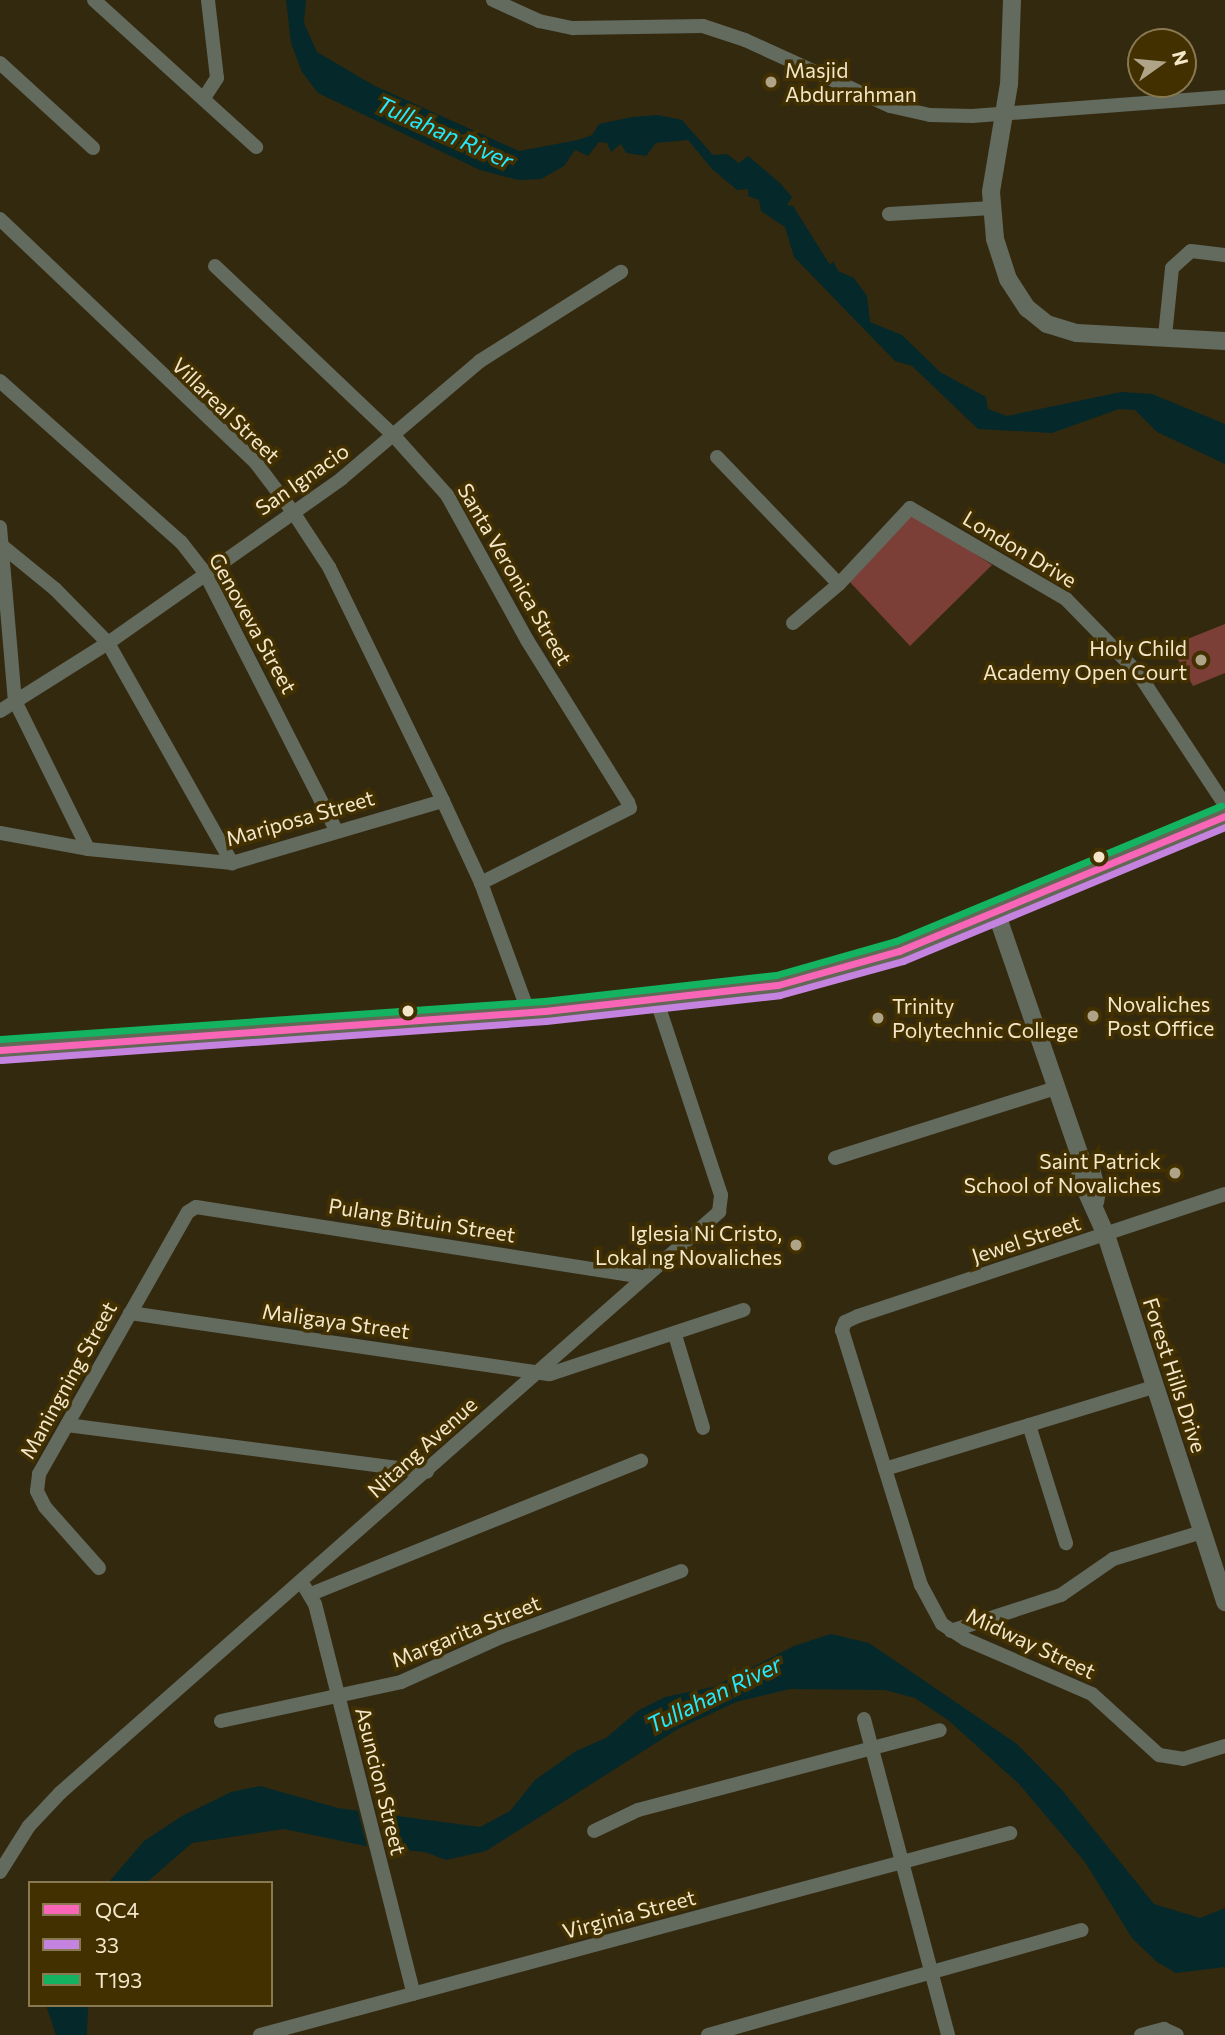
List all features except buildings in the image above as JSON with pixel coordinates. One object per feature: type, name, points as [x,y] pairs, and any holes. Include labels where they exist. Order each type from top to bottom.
[{"type":"main road","points":[[0,1050],[657,1001],[806,979],[899,951],[1225,816]]},
{"type":"street","points":[[204,98],[216,78],[208,0]]},
{"type":"street","points":[[493,0],[556,25],[703,26],[745,40],[890,106],[930,115],[1001,114],[1225,97]]},
{"type":"street","points":[[1012,0],[1009,84],[1001,114],[992,208],[995,239],[1008,279],[1027,308],[1047,324],[1110,337],[1165,336],[1225,341]]},
{"type":"street","points":[[97,1],[257,147]]},
{"type":"street","points":[[0,63],[93,148]]},
{"type":"street","points":[[889,215],[992,208]]},
{"type":"street","name":"Villareal Street","points":[[0,219],[256,463],[293,512],[329,567],[443,801],[481,883],[528,1012]]},
{"type":"street","points":[[1165,336],[1172,268],[1191,251],[1225,255]]},
{"type":"street","name":"Santa Veronica Street","points":[[215,266],[395,436],[447,495],[527,640],[630,808],[481,883]]},
{"type":"street","name":"San Ignacio","points":[[0,711],[108,643],[293,512],[395,436],[480,361],[621,272]]},
{"type":"street","name":"Genoveva Street","points":[[0,382],[181,542],[205,573],[336,830]]},
{"type":"street","points":[[717,457],[839,584],[793,623]]},
{"type":"street","name":"London Drive","points":[[839,584],[909,508],[1066,599],[1138,673],[1225,805]]},
{"type":"street","points":[[0,527],[15,701],[88,849]]},
{"type":"street","points":[[1,545],[55,589],[108,643],[232,863]]},
{"type":"street","name":"Mariposa Street","points":[[0,833],[88,849],[232,863],[336,830],[443,801]]},
{"type":"street","name":"Forest Hills Drive","points":[[996,912],[1083,1165],[1080,1177],[1085,1194],[1095,1202],[1225,1602]]},
{"type":"street","name":"Nitang Avenue","points":[[0,1872],[29,1826],[60,1793],[427,1472],[641,1277],[714,1217],[721,1205],[657,1001]]},
{"type":"street","points":[[835,1158],[1056,1088]]},
{"type":"street","name":"Jewel Street","points":[[842,1325],[858,1316],[1225,1194]]},
{"type":"street","name":"Pulang Bituin Street","points":[[195,1207],[641,1277]]},
{"type":"street","name":"Maningning Street","points":[[99,1568],[45,1507],[37,1491],[39,1474],[130,1313],[195,1207]]},
{"type":"street","name":"Maligaya Street","points":[[130,1313],[550,1374],[581,1368],[744,1310]]},
{"type":"street","name":"Midway Street","points":[[842,1325],[921,1585],[935,1616],[951,1631],[1092,1694],[1159,1755],[1183,1759],[1225,1746]]},
{"type":"street","points":[[675,1335],[703,1428]]},
{"type":"street","points":[[885,1469],[1154,1387]]},
{"type":"street","points":[[67,1425],[427,1472]]},
{"type":"street","points":[[1029,1425],[1066,1543]]},
{"type":"street","points":[[311,1594],[641,1461]]},
{"type":"street","points":[[951,1631],[1060,1595],[1113,1559],[1202,1532]]},
{"type":"street","name":"Margarita Street","points":[[221,1721],[339,1697],[421,1675],[501,1637],[681,1571]]},
{"type":"street","name":"Asuncion Street","points":[[301,1581],[311,1594],[414,1994]]},
{"type":"street","points":[[864,1719],[948,2035]]},
{"type":"street","points":[[594,1830],[638,1810],[873,1750],[940,1730]]},
{"type":"street","name":"Virginia Street","points":[[260,2035],[1010,1833]]},
{"type":"street","points":[[708,2035],[1082,1930]]},
{"type":"street","points":[[1141,2035],[1164,2029],[1177,2035]]},
{"type":"shaded area","points":[[909,510],[992,565],[910,646],[848,580]]},
{"type":"shaded area","name":"Holy Child Academy Open Court","points":[[1225,624],[1225,673],[1193,686],[1170,646]]},
{"type":"water","name":"Tullahan River","points":[[286,0],[306,0],[304,23],[317,52],[373,85],[519,151],[578,140],[592,135],[599,124],[632,117],[658,115],[682,120],[713,155],[727,154],[739,163],[748,156],[780,183],[792,197],[787,205],[793,206],[830,265],[833,261],[838,271],[854,278],[867,296],[870,322],[902,335],[940,372],[986,397],[988,409],[1007,416],[1121,392],[1152,394],[1225,424],[1225,464],[1157,432],[1135,410],[1119,409],[1052,433],[978,429],[912,366],[895,361],[794,257],[785,227],[761,211],[759,200],[748,196],[748,189],[737,190],[712,169],[688,140],[656,143],[646,156],[626,153],[621,144],[611,152],[607,143],[599,142],[588,156],[575,150],[564,166],[541,179],[518,180],[480,170],[318,93],[302,72],[291,43]]},
{"type":"water","name":"Tullahan River","points":[[831,1634],[869,1643],[1017,1744],[1062,1790],[1154,1904],[1200,1918],[1225,1908],[1225,1967],[1176,1973],[1157,1962],[1132,1938],[1085,1862],[1019,1784],[948,1720],[915,1698],[885,1690],[790,1689],[736,1702],[678,1729],[486,1851],[446,1860],[425,1852],[370,1847],[284,1829],[192,1843],[148,1881],[110,1881],[144,1841],[182,1816],[231,1792],[260,1786],[338,1808],[480,1827],[510,1811],[535,1780],[576,1751],[606,1738],[639,1710],[665,1697],[713,1687],[794,1646]]},
{"type":"water","points":[[47,2007],[88,2007],[87,2035],[56,2035]]},
{"type":"pier","points":[[357,1808],[380,1811],[391,1853],[368,1851]]},
{"type":"transit line","name":"T193","points":[[0,1039],[544,1001],[776,975],[896,941],[1221,806]]},
{"type":"transit line","name":"QC4","points":[[0,1050],[545,1011],[778,985],[899,951],[1225,816]]},
{"type":"transit line","name":"33","points":[[1,1060],[546,1021],[780,995],[903,961],[1225,827]]},
{"type":"place","name":"Masjid Abdurrahman","points":[[771,82]]},
{"type":"place","name":"Holy Child Academy Open Court","points":[[1201,660]]},
{"type":"place","name":"Novaliches Post Office","points":[[1093,1016]]},
{"type":"place","name":"Trinity Polytechnic College","points":[[878,1018]]},
{"type":"place","name":"Saint Patrick School of Novaliches","points":[[1175,1173]]},
{"type":"place","name":"Iglesia Ni Cristo, Lokal ng Novaliches","points":[[796,1245]]}]
